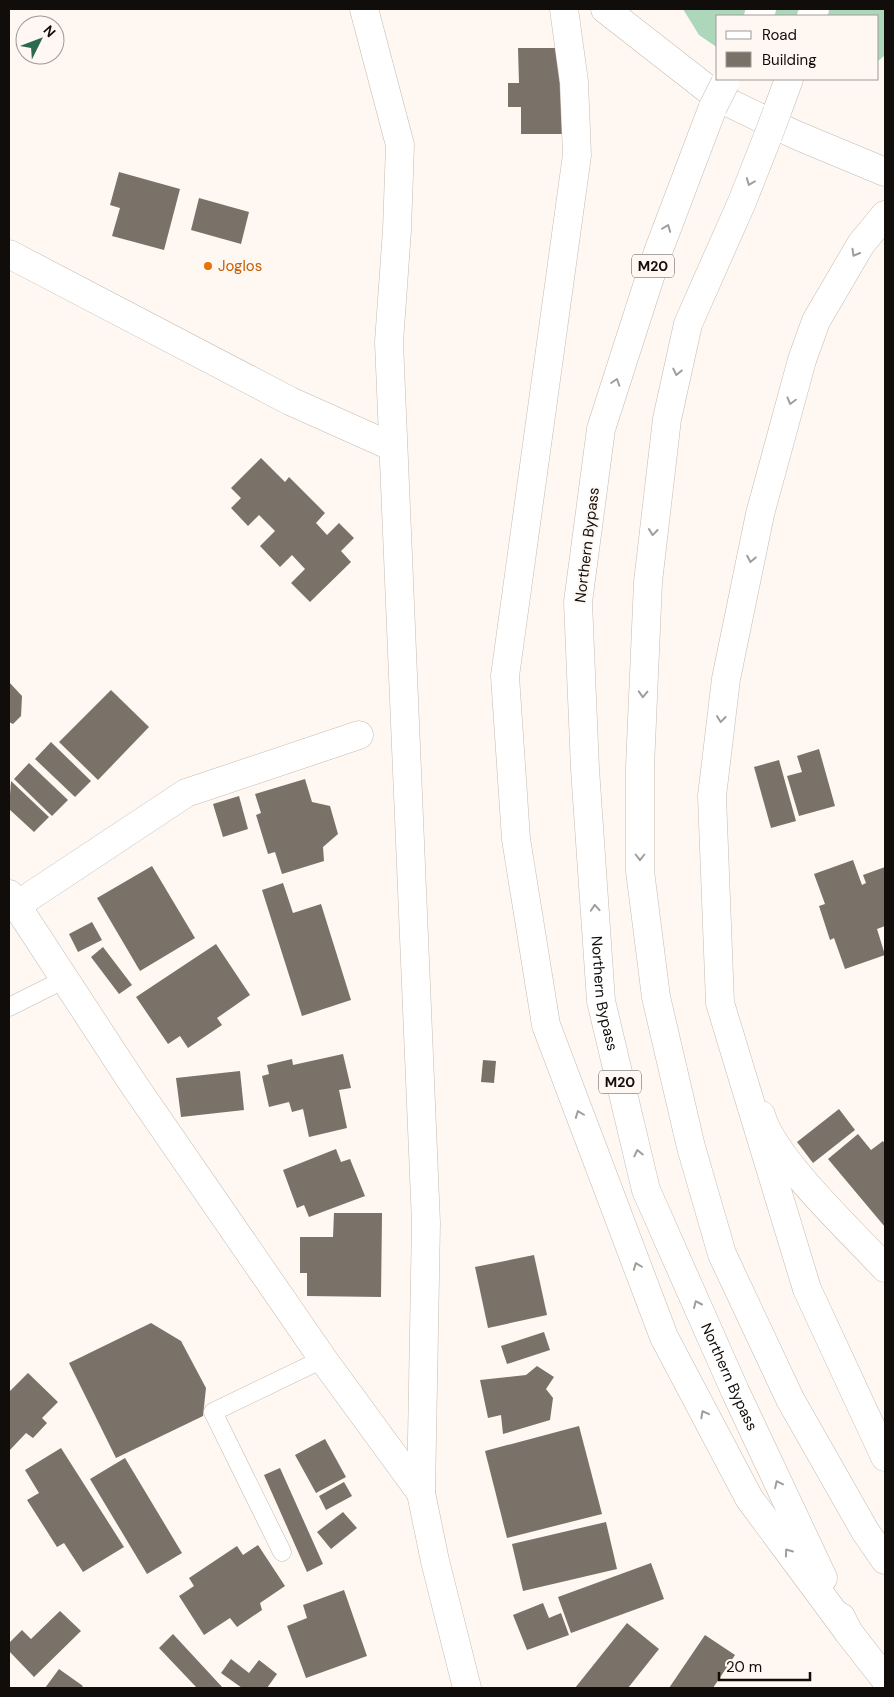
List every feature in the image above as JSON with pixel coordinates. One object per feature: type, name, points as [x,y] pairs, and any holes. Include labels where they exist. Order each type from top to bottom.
[{"type":"main road","points":[[364,9],[400,145],[397,230],[389,342],[426,1223],[421,1493],[435,1561],[467,1688]]},
{"type":"main road","points":[[564,9],[574,82],[577,155],[504,676],[516,839],[546,1025],[664,1337],[749,1498],[849,1633]]},
{"type":"main road","points":[[604,9],[719,98],[796,135],[885,172]]},
{"type":"main road","points":[[789,80],[742,202],[688,324],[667,419],[648,582],[643,684],[640,871],[656,998],[691,1147],[722,1254],[790,1400],[864,1531],[885,1560]]},
{"type":"main road","name":"Northern Bypass","points":[[726,81],[714,107],[658,252],[601,428],[578,602],[586,769],[601,1001],[646,1190],[735,1391],[849,1633],[885,1679]]},
{"type":"main road","points":[[885,215],[861,244],[816,321],[802,360],[760,514],[726,679],[712,796],[715,924],[720,1003],[807,1289],[885,1457]]},
{"type":"main road","points":[[9,254],[290,401],[393,447]]},
{"type":"main road","points":[[359,735],[186,793],[13,899],[134,1085],[323,1359],[421,1493]]},
{"type":"main road","points":[[715,924],[732,1005],[764,1126],[790,1164],[885,1268]]},
{"type":"lane","points":[[9,1007],[65,978]]},
{"type":"lane","points":[[282,1552],[213,1412],[323,1359]]},
{"type":"green space","points":[[683,9],[885,9],[885,55],[879,60],[879,15],[716,15],[716,47],[699,35]]},
{"type":"building","points":[[518,48],[566,48],[567,134],[521,134],[521,107],[508,107],[508,83],[519,83]]},
{"type":"building","points":[[119,172],[180,189],[164,250],[112,236],[120,208],[110,205]]},
{"type":"building","points":[[199,198],[249,212],[241,244],[191,230]]},
{"type":"building","points":[[261,458],[285,482],[289,477],[325,513],[316,523],[327,535],[339,523],[354,538],[341,551],[351,562],[310,602],[291,583],[305,569],[292,555],[280,567],[260,546],[275,531],[259,515],[248,526],[231,508],[241,498],[231,488]]},
{"type":"building","points":[[9,682],[22,696],[21,716],[13,724],[9,722]]},
{"type":"building","points":[[111,690],[149,727],[98,780],[59,742]]},
{"type":"building","points":[[51,742],[91,781],[75,797],[35,759]]},
{"type":"building","points":[[819,749],[835,806],[799,816],[787,776],[802,772],[797,756]]},
{"type":"building","points":[[779,760],[796,821],[771,828],[754,767]]},
{"type":"building","points":[[29,763],[68,800],[52,816],[14,779]]},
{"type":"building","points":[[305,779],[312,802],[330,806],[338,834],[323,847],[324,861],[282,874],[275,852],[268,854],[256,815],[261,813],[255,794]]},
{"type":"building","points":[[11,781],[49,817],[34,832],[9,809]]},
{"type":"building","points":[[239,796],[248,829],[223,837],[213,804]]},
{"type":"building","points":[[853,860],[862,885],[866,883],[863,875],[885,867],[885,926],[877,929],[885,955],[845,969],[834,938],[830,940],[819,906],[825,904],[814,874]]},
{"type":"building","points":[[152,866],[195,938],[140,971],[97,898]]},
{"type":"building","points":[[283,883],[293,913],[321,904],[351,1000],[302,1016],[262,890]]},
{"type":"building","points":[[92,922],[102,940],[78,952],[69,934]]},
{"type":"building","points":[[216,944],[250,995],[217,1018],[222,1025],[188,1048],[180,1036],[168,1044],[136,997]]},
{"type":"building","points":[[103,947],[132,985],[119,994],[91,957]]},
{"type":"building","points":[[343,1054],[351,1088],[339,1090],[347,1128],[309,1137],[303,1109],[292,1112],[289,1102],[269,1107],[262,1076],[269,1074],[267,1065],[292,1059],[293,1065]]},
{"type":"building","points":[[483,1060],[496,1061],[494,1083],[481,1082]]},
{"type":"building","points":[[240,1071],[244,1110],[181,1117],[176,1078]]},
{"type":"building","points":[[839,1109],[855,1130],[813,1163],[797,1142]]},
{"type":"building","points":[[858,1134],[871,1150],[883,1141],[885,1144],[885,1227],[828,1159]]},
{"type":"building","points":[[336,1149],[341,1162],[350,1159],[365,1196],[309,1217],[304,1205],[297,1208],[283,1170]]},
{"type":"building","points":[[334,1213],[382,1213],[381,1297],[307,1296],[307,1273],[300,1273],[300,1237],[333,1237]]},
{"type":"building","points":[[534,1255],[547,1315],[488,1328],[475,1267]]},
{"type":"building","points":[[151,1323],[181,1341],[206,1388],[203,1416],[116,1458],[69,1363]]},
{"type":"building","points":[[544,1332],[550,1350],[507,1364],[501,1346]]},
{"type":"building","points":[[537,1366],[554,1377],[546,1389],[553,1398],[550,1420],[503,1434],[501,1415],[488,1418],[480,1380],[526,1375]]},
{"type":"building","points":[[28,1373],[58,1402],[42,1418],[47,1423],[33,1438],[26,1433],[9,1451],[9,1392]]},
{"type":"building","points":[[579,1426],[602,1514],[507,1538],[485,1451]]},
{"type":"building","points":[[325,1439],[346,1477],[316,1493],[295,1455]]},
{"type":"building","points":[[61,1448],[124,1547],[83,1572],[64,1543],[57,1547],[27,1500],[39,1493],[25,1470]]},
{"type":"building","points":[[125,1458],[182,1553],[147,1574],[90,1479]]},
{"type":"building","points":[[280,1468],[323,1564],[307,1572],[264,1475]]},
{"type":"building","points":[[344,1482],[352,1496],[326,1510],[319,1496]]},
{"type":"building","points":[[343,1512],[357,1528],[331,1549],[317,1532]]},
{"type":"building","points":[[606,1522],[617,1569],[523,1591],[512,1544]]},
{"type":"building","points":[[258,1545],[285,1586],[260,1603],[262,1610],[237,1627],[230,1618],[204,1635],[179,1596],[194,1586],[189,1578],[237,1546],[243,1555]]},
{"type":"building","points":[[651,1563],[664,1599],[571,1633],[558,1597]]},
{"type":"building","points":[[344,1590],[367,1656],[306,1678],[287,1626],[307,1618],[303,1605]]},
{"type":"building","points":[[543,1603],[549,1618],[561,1613],[569,1635],[527,1650],[513,1615]]},
{"type":"building","points":[[60,1611],[81,1631],[34,1677],[9,1651],[9,1643],[22,1630],[31,1639]]},
{"type":"building","points":[[627,1623],[659,1649],[628,1688],[575,1688]]},
{"type":"building","points":[[173,1634],[223,1688],[197,1688],[159,1648]]},
{"type":"building","points":[[705,1635],[735,1655],[713,1688],[669,1688]]},
{"type":"building","points":[[231,1659],[249,1673],[259,1660],[277,1674],[267,1688],[242,1688],[221,1673]]},
{"type":"building","points":[[59,1669],[83,1686],[81,1688],[45,1688]]},
{"type":"place","name":"Joglos","points":[[208,266]]}]
